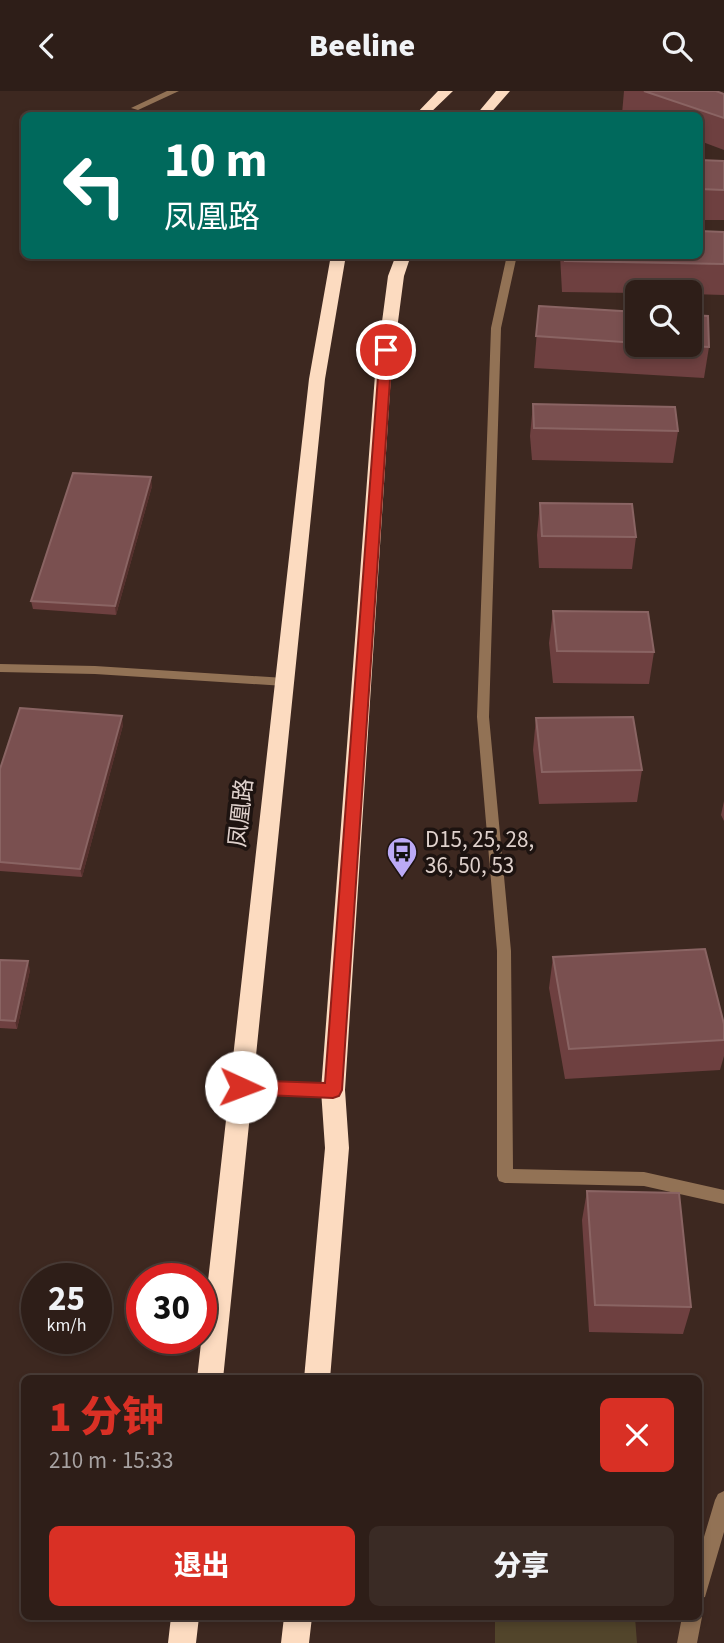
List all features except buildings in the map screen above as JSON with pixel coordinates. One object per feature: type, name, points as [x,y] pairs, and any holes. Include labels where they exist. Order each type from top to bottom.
[{"type":"highway","points":[[424,112],[446,91]]},
{"type":"highway","points":[[485,112],[503,91]]},
{"type":"highway","name":"凤凰路","points":[[210,1375],[317,379],[338,259]]},
{"type":"highway","points":[[317,1375],[337,1148],[333,1090],[383,375],[396,276],[402,259]]},
{"type":"highway","points":[[182,1643],[185,1620]]},
{"type":"highway","points":[[295,1643],[298,1620]]},
{"type":"street","points":[[135,108],[175,91]]},
{"type":"street","points":[[511,259],[496,328],[483,717],[504,951],[505,1176],[644,1179],[724,1197]]},
{"type":"street","points":[[0,668],[95,670],[285,682]]},
{"type":"street","points":[[241,1087],[333,1090]]},
{"type":"street","points":[[702,1576],[724,1500]]},
{"type":"street","points":[[687,1643],[691,1620]]},
{"type":"shaded area","points":[[495,1620],[635,1620],[637,1643],[495,1643]]},
{"type":"place","name":"D15, 25, 28, 36, 50, 53","points":[[402,879]]},
{"type":"route","points":[[241,1087],[333,1090],[386,350]]}]
